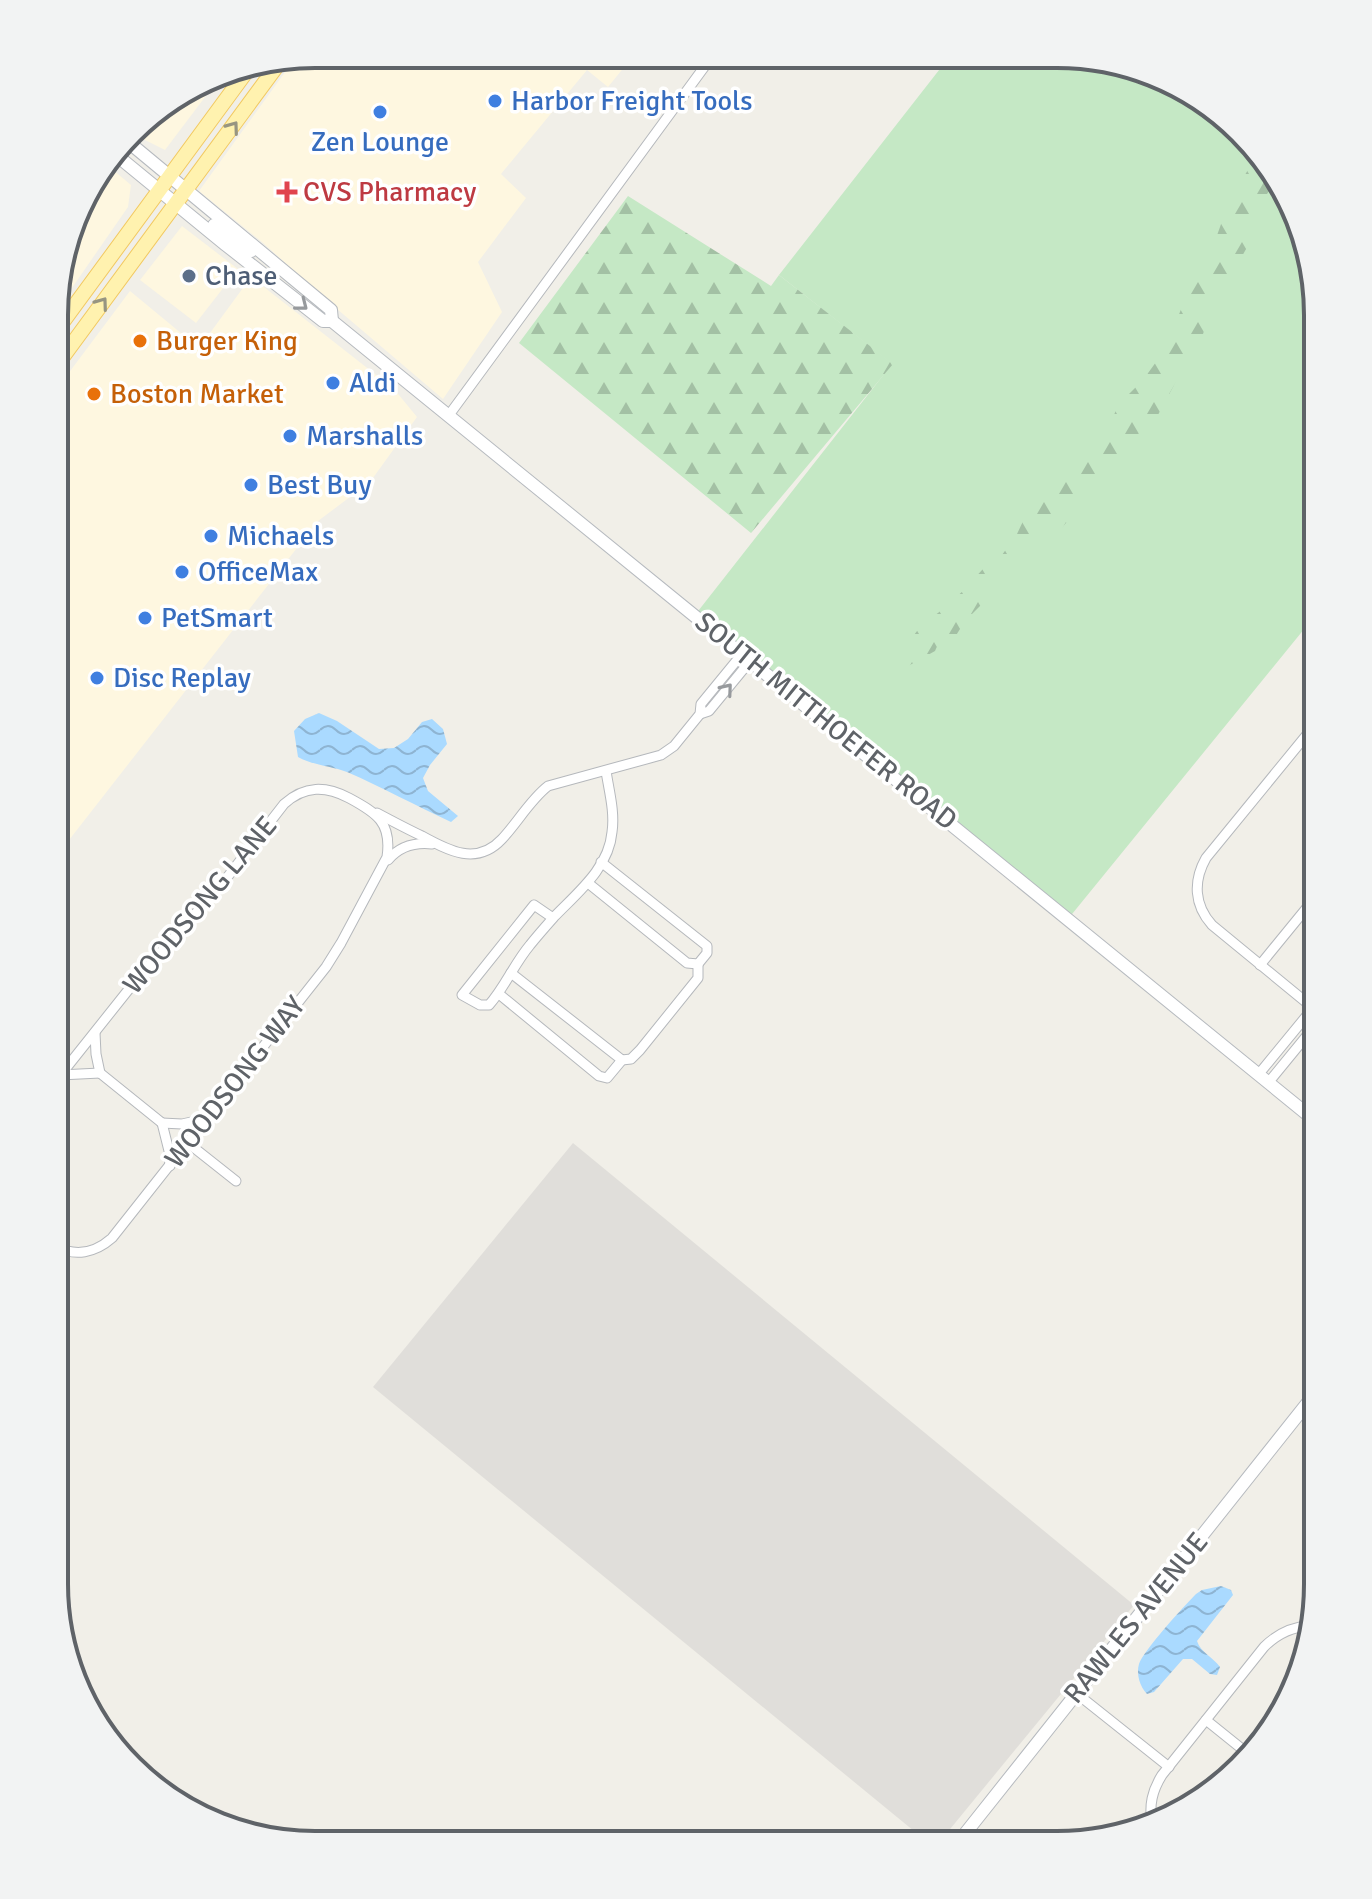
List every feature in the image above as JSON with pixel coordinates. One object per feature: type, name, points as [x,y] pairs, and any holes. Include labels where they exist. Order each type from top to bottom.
[{"type":"main road","points":[[68,317],[271,72]]},
{"type":"main road","points":[[68,348],[170,197],[169,176],[240,80]]},
{"type":"main road","points":[[134,147],[169,176],[170,197]]},
{"type":"main road","points":[[123,160],[170,197]]},
{"type":"main road","name":"SOUTH MITTHOEFER ROAD","points":[[170,197],[257,255],[269,257],[331,310],[332,321]]},
{"type":"main road","name":"SOUTH MITTHOEFER ROAD","points":[[170,197],[323,321],[332,321],[449,415],[1303,1111]]},
{"type":"main road","name":"RAWLES AVENUE","points":[[967,1831],[1303,1408]]},
{"type":"street","points":[[449,415],[703,68]]},
{"type":"street","points":[[384,864],[396,852],[418,843],[476,854],[502,840],[546,787],[661,755],[674,746],[700,714],[701,704],[746,657]]},
{"type":"street","points":[[1303,1001],[1207,920],[1198,902],[1197,892],[1199,874],[1206,858],[1304,739]]},
{"type":"street","points":[[553,918],[534,905],[462,995],[480,1005],[489,1005],[526,950],[588,883],[609,847],[612,835],[613,816],[606,771]]},
{"type":"street","name":"WOODSONG LANE","points":[[68,1066],[137,979],[222,884],[291,797],[305,790],[325,788],[440,846]]},
{"type":"street","points":[[371,809],[387,833],[389,847],[384,864]]},
{"type":"street","points":[[499,994],[599,1076],[607,1078],[622,1060],[631,1059],[640,1050],[698,978],[698,964],[707,953],[707,946],[601,862]]},
{"type":"street","name":"WOODSONG WAY","points":[[68,1252],[92,1251],[106,1243],[170,1166],[333,957],[384,864]]},
{"type":"street","points":[[588,883],[687,963],[698,964]]},
{"type":"street","points":[[1260,965],[1304,912]]},
{"type":"street","points":[[511,973],[622,1060]]},
{"type":"street","points":[[1263,1079],[1303,1025]]},
{"type":"street","points":[[95,1032],[100,1073],[162,1123],[170,1166]]},
{"type":"street","points":[[1263,1079],[1303,1037]]},
{"type":"street","points":[[68,1078],[100,1073]]},
{"type":"street","points":[[162,1123],[182,1124],[205,1119]]},
{"type":"street","points":[[188,1143],[236,1181]]},
{"type":"street","points":[[1151,1812],[1153,1792],[1162,1775],[1266,1644],[1283,1632],[1300,1628]]},
{"type":"street","points":[[1076,1693],[1169,1767]]},
{"type":"street","points":[[1206,1720],[1241,1749]]},
{"type":"shaded area","points":[[623,69],[608,87],[587,70],[501,174],[526,198],[478,262],[502,312],[443,399],[199,191],[286,71]]},
{"type":"shaded area","points":[[208,93],[165,150],[142,139],[178,110]]},
{"type":"shaded area","points":[[115,171],[131,185],[128,207],[69,292],[81,236],[101,192]]},
{"type":"shaded area","points":[[182,226],[238,269],[196,323],[140,280]]},
{"type":"shaded area","points":[[251,277],[394,389],[417,417],[370,482],[318,521],[68,841],[68,374],[130,291],[199,348]]},
{"type":"shaded area","points":[[573,1143],[1134,1605],[948,1831],[914,1831],[373,1387]]},
{"type":"green space","points":[[941,68],[1089,70],[1121,76],[1151,87],[1180,101],[1220,129],[1243,152],[1279,206],[1299,267],[1304,315],[1304,629],[1068,919],[695,615],[892,364],[779,275]]},
{"type":"green space","points":[[1252,164],[1270,190],[1250,242],[1218,299],[1199,346],[1182,367],[1152,426],[1142,430],[1129,444],[1120,460],[1060,530],[1038,538],[1013,571],[1003,569],[999,581],[990,585],[983,603],[965,621],[950,645],[942,635],[935,651],[901,670],[892,660],[923,623],[963,591],[992,559],[1002,555],[1025,517],[1064,480],[1107,430],[1119,404],[1143,380],[1164,351],[1188,286],[1215,241],[1230,199]]},
{"type":"green space","points":[[628,196],[771,286],[779,275],[893,364],[751,533],[519,343]]},
{"type":"water","points":[[319,713],[337,721],[379,749],[394,748],[408,739],[422,722],[432,719],[443,729],[447,744],[423,778],[428,791],[458,816],[451,822],[347,772],[298,757],[294,731],[305,719]]},
{"type":"water","points":[[1221,1586],[1231,1590],[1233,1595],[1197,1641],[1220,1667],[1217,1675],[1210,1674],[1192,1659],[1183,1659],[1154,1692],[1147,1694],[1138,1676],[1142,1658],[1196,1594]]},
{"type":"place","name":"Harbor Freight Tools","points":[[495,101]]},
{"type":"place","name":"Zen Lounge","points":[[380,112]]},
{"type":"place","name":"CVS Pharmacy","points":[[287,192]]},
{"type":"place","name":"Chase","points":[[189,276]]},
{"type":"place","name":"Burger King","points":[[140,341]]},
{"type":"place","name":"Aldi","points":[[333,383]]},
{"type":"place","name":"Boston Market","points":[[94,394]]},
{"type":"place","name":"Marshalls","points":[[290,436]]},
{"type":"place","name":"Best Buy","points":[[251,485]]},
{"type":"place","name":"Michaels","points":[[211,536]]},
{"type":"place","name":"OfficeMax","points":[[182,572]]},
{"type":"place","name":"PetSmart","points":[[145,618]]},
{"type":"place","name":"Disc Replay","points":[[97,678]]}]
